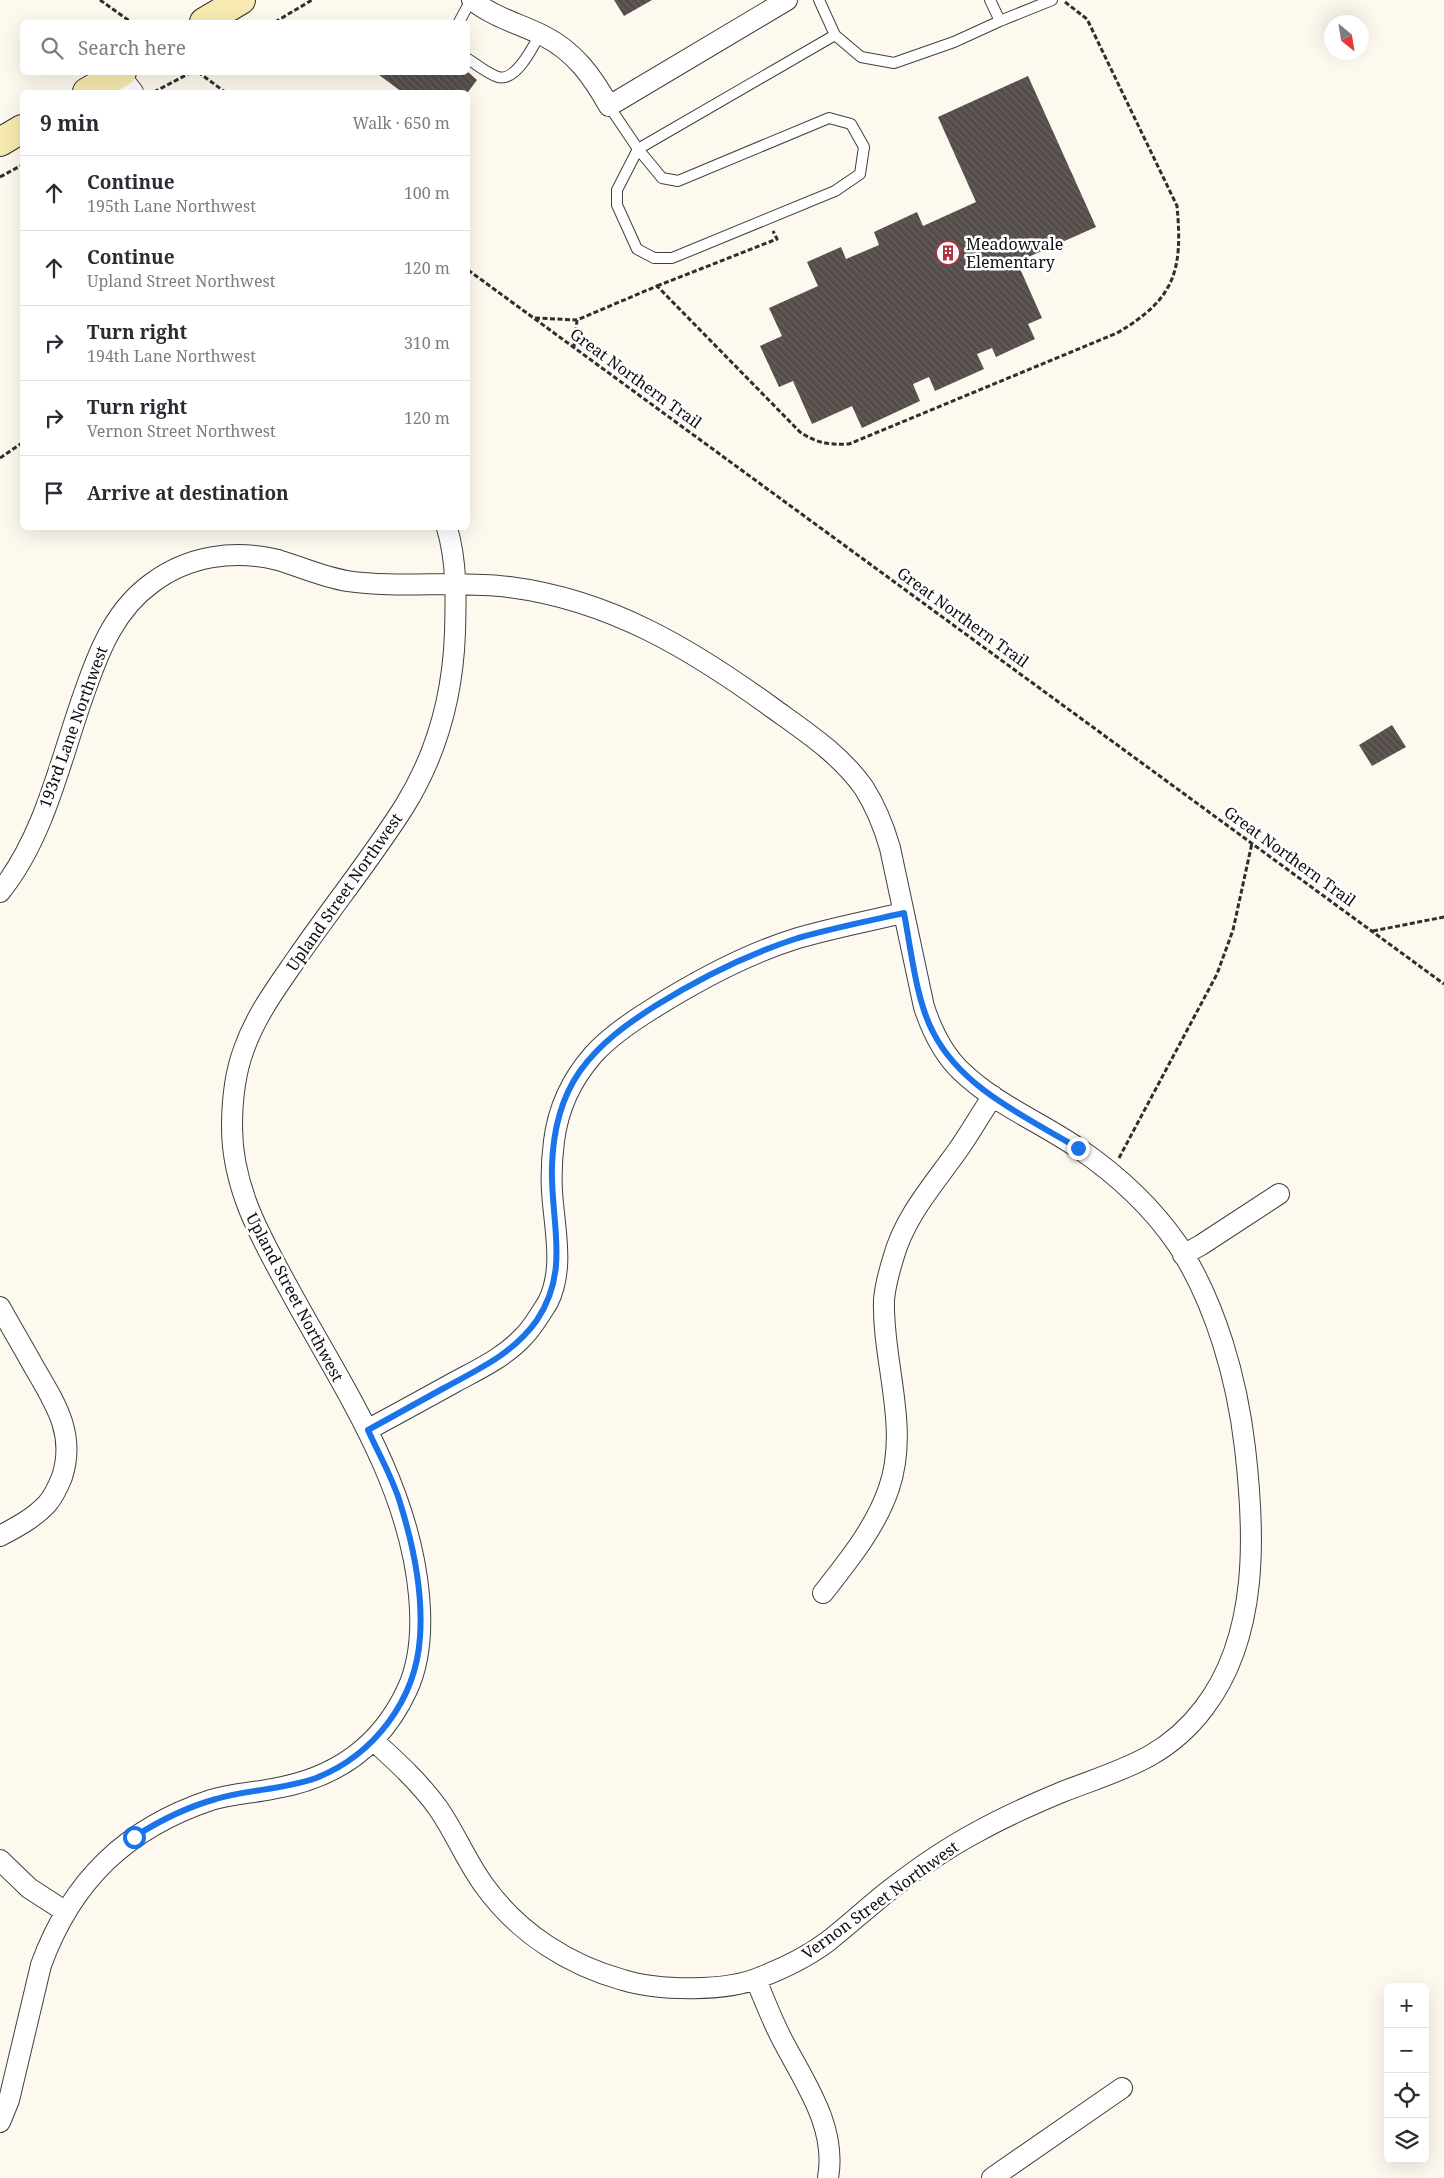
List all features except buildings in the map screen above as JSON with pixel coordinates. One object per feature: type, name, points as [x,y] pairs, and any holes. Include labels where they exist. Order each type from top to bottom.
[{"type":"street","points":[[207,20],[241,0]]},
{"type":"street","points":[[471,0],[489,12],[540,34],[563,48],[580,62],[594,80],[609,106],[787,0]]},
{"type":"street","points":[[93,90],[125,80]]},
{"type":"street","points":[[0,142],[20,130]]},
{"type":"street","name":"Upland Street Northwest","points":[[0,2122],[9,2100],[41,1965],[48,1946],[66,1912],[98,1870],[134,1837],[171,1816],[215,1799],[292,1786],[337,1768],[374,1740],[389,1724],[409,1687],[420,1638],[420,1612],[414,1558],[401,1506],[392,1480],[368,1430],[259,1234],[247,1206],[233,1155],[233,1100],[243,1049],[267,1000],[405,806],[433,749],[452,676],[456,583],[447,530]]},
{"type":"street","name":"193rd Lane Northwest","points":[[0,892],[20,864],[32,838],[105,638],[119,616],[135,597],[153,582],[171,571],[192,562],[213,556],[235,554],[258,556],[346,580],[401,584],[456,583]]},
{"type":"street","name":"Vernon Street Northwest","points":[[374,1740],[423,1789],[437,1807],[485,1887],[499,1904],[536,1938],[557,1952],[603,1974],[650,1987],[714,1987],[756,1980],[801,1959],[824,1945],[892,1888],[975,1833],[1035,1803],[1142,1762],[1164,1748],[1201,1712],[1229,1667],[1238,1641],[1249,1578],[1250,1512],[1245,1446],[1233,1383],[1215,1322],[1204,1294],[1183,1255],[1160,1222],[1124,1182],[1078,1148],[993,1096],[961,1071],[945,1052],[932,1031],[924,1008],[884,825],[863,787],[847,767],[808,733],[692,653],[643,626],[592,606],[565,598],[511,587],[456,583]]},
{"type":"street","points":[[368,1430],[489,1364],[525,1336],[538,1318],[549,1300],[558,1260],[552,1166],[554,1139],[559,1116],[568,1093],[580,1072],[610,1038],[672,996],[719,970],[770,948],[823,931],[904,913]]},
{"type":"street","points":[[823,1593],[850,1559],[873,1523],[890,1486],[894,1468],[895,1424],[884,1299],[893,1258],[910,1218],[959,1149],[993,1096]]},
{"type":"street","points":[[1183,1255],[1201,1246],[1279,1194]]},
{"type":"street","points":[[0,1307],[50,1395],[65,1430],[68,1448],[66,1463],[58,1489],[48,1503],[33,1516],[0,1536]]},
{"type":"street","points":[[0,1860],[29,1888],[66,1912]]},
{"type":"street","points":[[756,1980],[784,2043],[820,2111],[826,2130],[829,2150],[828,2178]]},
{"type":"street","points":[[992,2178],[1122,2088]]},
{"type":"lane","points":[[460,20],[471,0]]},
{"type":"lane","points":[[819,0],[835,35],[861,57],[894,63],[954,42],[1052,0]]},
{"type":"lane","points":[[990,0],[1000,21]]},
{"type":"lane","points":[[470,60],[498,77],[506,76],[517,70],[540,34]]},
{"type":"lane","points":[[609,106],[638,149],[662,178],[678,181],[829,118],[851,124],[864,147],[860,174],[835,191],[672,258],[654,258],[637,250],[617,205],[617,190],[638,149],[835,35]]},
{"type":"path","points":[[100,0],[127,20]]},
{"type":"path","points":[[278,20],[312,0]]},
{"type":"path","points":[[657,286],[800,432],[810,439],[828,444],[849,444],[1117,333],[1140,320],[1158,304],[1171,282],[1178,261],[1180,237],[1177,206],[1087,19],[1063,0]]},
{"type":"path","points":[[158,90],[186,75]]},
{"type":"path","points":[[202,75],[222,90]]},
{"type":"path","points":[[0,178],[20,166]]},
{"type":"path","points":[[534,318],[577,320],[777,239],[768,218]]},
{"type":"path","name":"Great Northern Trail","points":[[470,271],[1444,984]]},
{"type":"path","points":[[574,348],[577,320]]},
{"type":"path","points":[[0,458],[20,444]]},
{"type":"path","points":[[1111,1172],[1217,974],[1233,930],[1252,843]]},
{"type":"path","points":[[1372,931],[1444,917]]},
{"type":"place","name":"Meadowvale Elementary","points":[[948,253]]},
{"type":"route","points":[[134,1837],[171,1816],[215,1799],[245,1792],[292,1786],[316,1778],[356,1756],[389,1724],[409,1687],[416,1663],[420,1638],[420,1612],[414,1558],[401,1506],[392,1480],[368,1430],[489,1364],[525,1336],[538,1318],[549,1300],[558,1260],[556,1217],[552,1192],[552,1166],[554,1139],[559,1116],[568,1093],[580,1072],[594,1054],[628,1024],[672,996],[719,970],[770,948],[823,931],[904,913],[924,1008],[932,1031],[945,1052],[961,1071],[993,1096],[1078,1148]]}]
